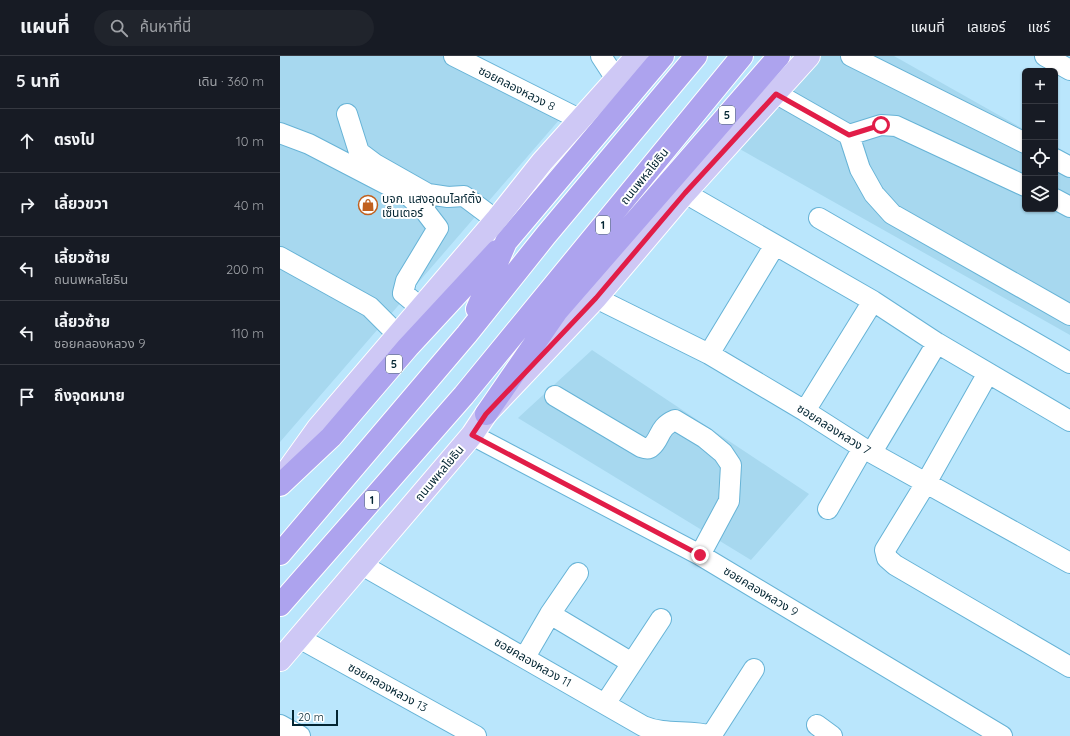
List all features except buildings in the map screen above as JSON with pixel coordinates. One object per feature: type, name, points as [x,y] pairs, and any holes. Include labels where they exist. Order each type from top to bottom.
[{"type":"highway","name":"5","points":[[280,483],[331,437],[418,336],[506,242],[663,56]]},
{"type":"highway","points":[[280,554],[467,334],[546,235],[696,56]]},
{"type":"highway","name":"ถนนพหลโยธิน","points":[[280,605],[464,394],[742,56]]},
{"type":"highway","name":"5","points":[[464,394],[557,311],[680,184],[779,56]]},
{"type":"highway","name":"5","points":[[467,334],[506,242]]},
{"type":"highway","name":"5","points":[[486,414],[557,311]]},
{"type":"main road","points":[[280,483],[318,428],[496,220],[542,162],[637,56]]},
{"type":"main road","name":"ถนนพหลโยธิน","points":[[280,660],[472,435],[486,414],[596,298],[680,184],[776,94],[809,56]]},
{"type":"street","name":"ซอยคลองหลวง 8","points":[[454,56],[581,120]]},
{"type":"street","points":[[601,56],[616,79]]},
{"type":"street","points":[[851,56],[1022,142]]},
{"type":"street","points":[[1045,56],[1070,70]]},
{"type":"street","points":[[776,94],[849,135],[860,169],[874,194],[892,214],[1070,315]]},
{"type":"street","points":[[347,114],[359,152],[375,164],[428,194],[448,197],[464,196],[496,220]]},
{"type":"street","points":[[849,135],[881,125],[896,126],[1022,182]]},
{"type":"street","points":[[282,138],[309,144],[409,196],[438,228],[406,281],[403,293],[421,308]]},
{"type":"street","points":[[1058,161],[1070,168]]},
{"type":"street","points":[[680,184],[775,245],[873,301],[937,343],[1070,421]]},
{"type":"street","points":[[1058,201],[1070,207]]},
{"type":"street","points":[[819,218],[1070,362]]},
{"type":"street","points":[[709,354],[775,245]]},
{"type":"street","points":[[280,257],[370,306],[398,335]]},
{"type":"street","name":"ซอยคลองหลวง 7","points":[[596,298],[709,354],[806,411],[867,450],[1070,563]]},
{"type":"street","points":[[806,411],[873,301]]},
{"type":"street","points":[[828,509],[937,343]]},
{"type":"street","points":[[988,373],[926,483],[889,542],[885,550],[887,558],[895,565],[1070,667]]},
{"type":"street","points":[[555,396],[641,447],[647,449],[651,447],[660,432],[668,423],[675,420],[705,438],[723,452],[731,465],[729,501],[700,555]]},
{"type":"street","name":"ซอยคลองหลวง 9","points":[[472,435],[700,555],[999,735]]},
{"type":"street","name":"ซอยคลองหลวง 11","points":[[362,565],[652,730],[665,733],[700,733],[712,736]]},
{"type":"street","points":[[525,657],[550,614],[578,573]]},
{"type":"street","points":[[550,614],[632,663]]},
{"type":"street","points":[[606,704],[661,619]]},
{"type":"street","name":"ซอยคลองหลวง 13","points":[[300,638],[476,736]]},
{"type":"street","points":[[712,736],[754,670]]},
{"type":"street","points":[[280,725],[300,736]]},
{"type":"shaded area","points":[[280,56],[451,56],[566,112],[280,442]]},
{"type":"shaded area","points":[[818,56],[894,56],[1022,128],[1022,212],[1058,212],[1058,148],[1070,155],[1070,335],[738,148]]},
{"type":"shaded area","points":[[592,350],[809,494],[751,560],[518,418]]},
{"type":"place","name":"บจก. แสงอุดมไลท์ติ้ง เซ็นเตอร์","points":[[368,205]]},
{"type":"route","points":[[700,555],[472,435],[486,414],[596,298],[685,193],[776,94],[849,135],[881,125]]}]
